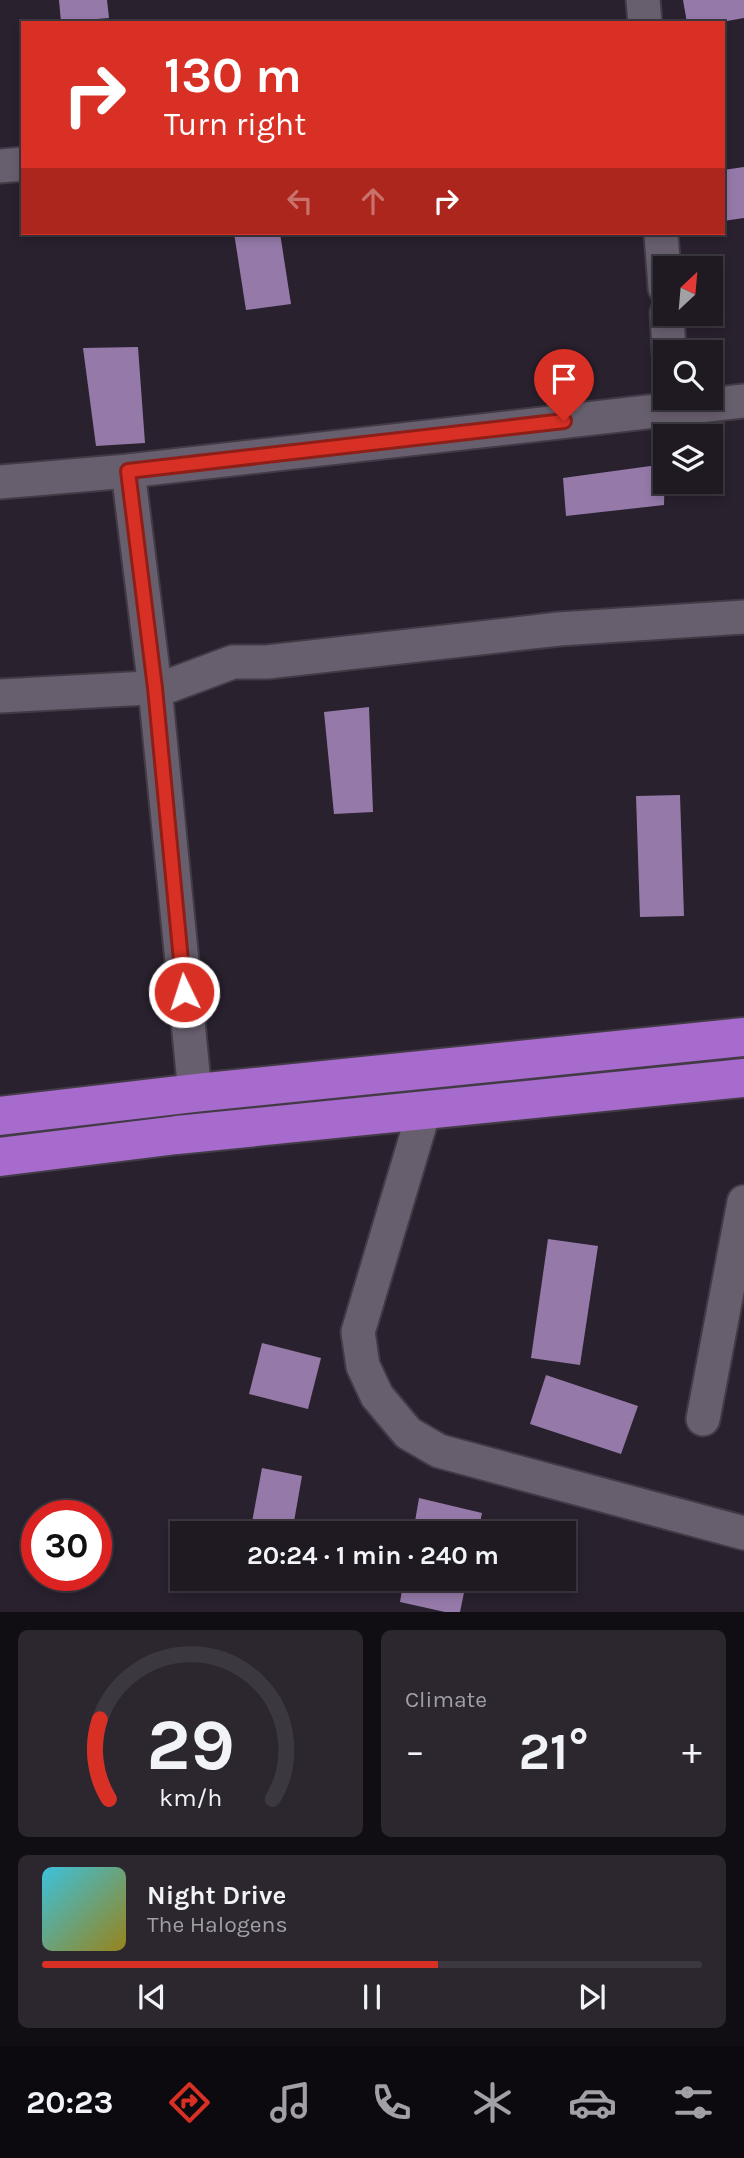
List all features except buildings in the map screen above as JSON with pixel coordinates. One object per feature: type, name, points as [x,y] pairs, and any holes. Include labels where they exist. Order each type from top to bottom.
[{"type":"highway","points":[[0,1116],[195,1093],[744,1037]]},
{"type":"highway","points":[[0,1157],[177,1135],[744,1078]]},
{"type":"street","points":[[643,0],[645,21]]},
{"type":"street","points":[[0,166],[21,164]]},
{"type":"street","points":[[661,235],[663,256]]},
{"type":"street","points":[[723,402],[744,401]]},
{"type":"street","points":[[0,482],[128,471],[653,405]]},
{"type":"street","points":[[128,471],[155,688],[195,1093]]},
{"type":"street","points":[[0,696],[166,687],[233,662],[267,662],[559,629],[744,617]]},
{"type":"street","points":[[424,1111],[358,1332],[363,1366],[377,1396],[408,1433],[439,1451],[744,1533]]},
{"type":"street","points":[[703,1419],[744,1202]]},
{"type":"route","points":[[184,992],[155,688],[128,471],[564,421]]}]
